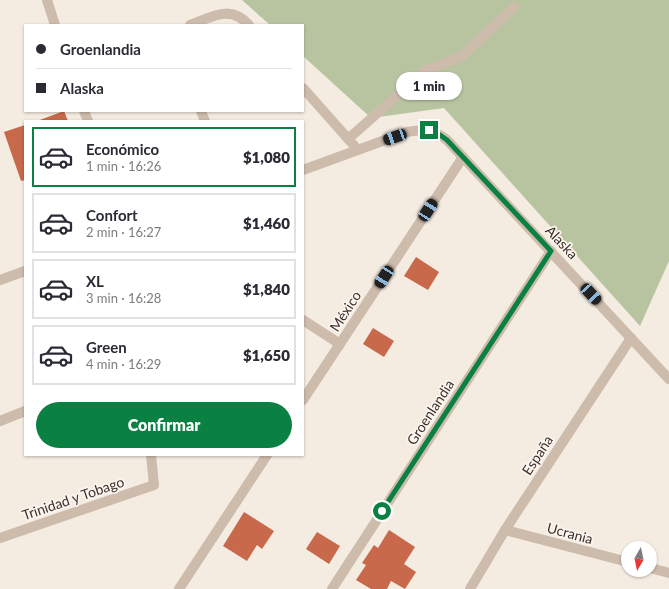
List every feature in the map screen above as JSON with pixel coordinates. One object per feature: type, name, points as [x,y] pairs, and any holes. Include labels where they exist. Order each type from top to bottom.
[{"type":"street","points":[[47,0],[55,24]]},
{"type":"street","points":[[348,139],[426,71],[462,56],[514,7]]},
{"type":"street","points":[[193,24],[227,13],[240,16],[248,24]]},
{"type":"street","points":[[304,89],[358,150],[304,170]]},
{"type":"street","name":"Alaska","points":[[358,150],[407,132],[418,130],[429,130],[447,140],[669,379]]},
{"type":"street","name":"México","points":[[304,398],[462,157]]},
{"type":"street","name":"Groenlandia","points":[[332,589],[551,251]]},
{"type":"street","points":[[0,280],[24,271]]},
{"type":"street","points":[[304,321],[340,344]]},
{"type":"street","name":"España","points":[[470,589],[506,530],[631,338]]},
{"type":"street","points":[[0,421],[24,412]]},
{"type":"street","name":"Trinidad y Tobago","points":[[0,538],[154,485],[151,456]]},
{"type":"street","points":[[179,589],[266,456]]},
{"type":"street","name":"Ucrania","points":[[506,530],[621,560]]},
{"type":"street","points":[[657,570],[669,573]]},
{"type":"green space","points":[[242,0],[669,0],[669,261],[640,326],[444,108],[371,118],[304,57],[304,24],[269,24]]},
{"type":"building","points":[[64,112],[68,120],[40,120]]},
{"type":"building","points":[[24,125],[24,180],[21,181],[4,132]]},
{"type":"building","points":[[416,257],[439,272],[428,290],[404,276]]},
{"type":"building","points":[[373,328],[394,341],[384,357],[363,344]]},
{"type":"building","points":[[244,512],[274,531],[262,549],[257,545],[247,561],[223,546]]},
{"type":"building","points":[[389,530],[415,547],[404,564],[416,572],[405,589],[391,581],[387,589],[371,589],[356,580],[366,565],[362,563],[374,545],[378,548]]},
{"type":"building","points":[[317,532],[340,546],[329,564],[306,549]]},
{"type":"route","points":[[382,511],[551,251],[447,140],[429,130]]}]
